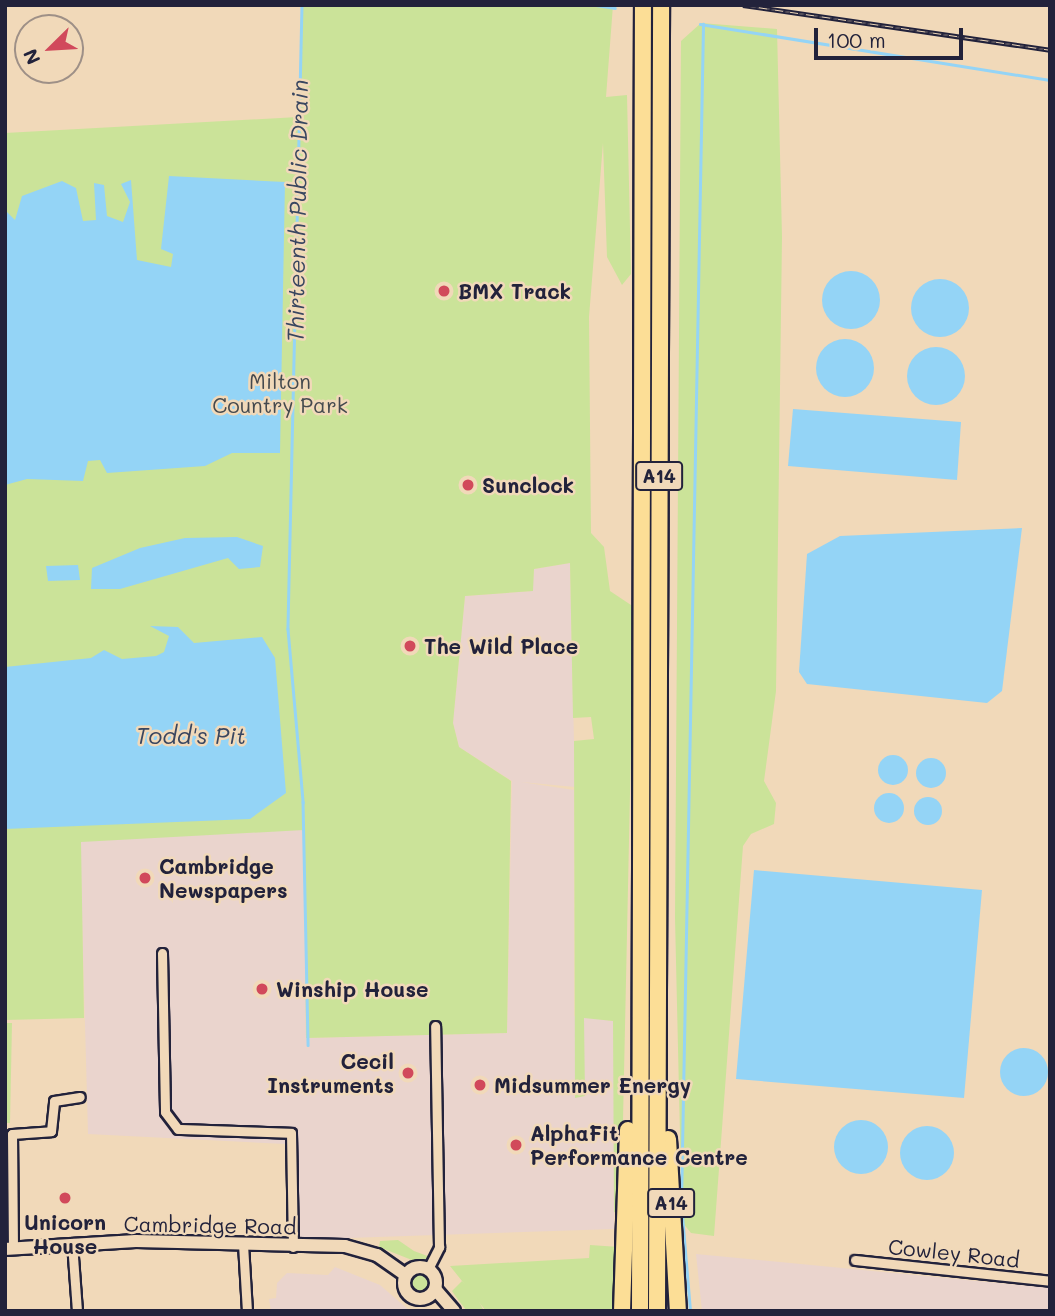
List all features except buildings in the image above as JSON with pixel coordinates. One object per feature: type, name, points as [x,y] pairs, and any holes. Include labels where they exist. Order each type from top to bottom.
[{"type":"highway","name":"A14","points":[[657,1311],[661,5]]},
{"type":"highway","name":"A14","points":[[640,1311],[643,12]]},
{"type":"highway","name":"A14","points":[[622,1311],[631,1068],[639,1038]]},
{"type":"highway","name":"A14","points":[[658,1096],[668,1134],[678,1311]]},
{"type":"street","points":[[162,953],[165,1112],[178,1129],[291,1133],[293,1247]]},
{"type":"street","points":[[435,1026],[439,1247],[428,1269],[435,1289],[454,1311]]},
{"type":"street","points":[[9,1249],[12,1134],[51,1131],[54,1101],[80,1097]]},
{"type":"street","points":[[72,1243],[77,1311]]},
{"type":"street","name":"Cambridge Road","points":[[9,1249],[72,1243],[243,1244],[360,1249],[406,1275]]},
{"type":"street","points":[[243,1244],[247,1311]]},
{"type":"street","name":"Cowley Road","points":[[855,1260],[1050,1281]]},
{"type":"street","points":[[428,1269],[406,1275],[411,1297],[425,1299],[435,1289]]},
{"type":"shaded area","points":[[570,563],[575,787],[521,782],[574,790],[574,1016],[614,1021],[614,1229],[289,1240],[285,1144],[88,1134],[80,841],[305,829],[306,1038],[507,1033],[512,781],[459,747],[453,723],[465,596],[532,591],[534,569]]},
{"type":"shaded area","points":[[696,1254],[1050,1288],[1050,1311],[702,1311]]},
{"type":"shaded area","points":[[335,1267],[380,1285],[410,1311],[271,1311],[269,1299],[276,1298],[277,1283],[287,1273],[328,1275]]},
{"type":"green space","name":"Milton Country Park","points":[[302,5],[613,5],[606,97],[627,95],[631,274],[622,285],[607,257],[603,143],[589,317],[591,533],[604,547],[610,591],[634,607],[621,1214],[614,1212],[613,1021],[584,1018],[585,1096],[575,1098],[574,741],[594,739],[591,717],[573,718],[570,563],[534,569],[533,591],[465,596],[453,723],[459,747],[511,781],[507,1033],[306,1038],[304,830],[81,842],[84,1018],[5,1020],[5,133],[298,117]]},
{"type":"green space","points":[[701,23],[777,29],[782,237],[776,691],[764,781],[776,803],[774,824],[751,834],[743,846],[714,1236],[691,1233],[682,1222],[675,918],[681,41]]},
{"type":"green space","points":[[5,1023],[12,1023],[10,1123],[5,1123]]},
{"type":"green space","points":[[398,1240],[414,1251],[430,1257],[417,1262],[379,1247],[380,1241]]},
{"type":"green space","points":[[590,1245],[619,1247],[615,1311],[486,1311],[450,1266],[589,1258]]},
{"type":"green space","points":[[420,1274],[427,1277],[430,1284],[427,1291],[420,1294],[413,1291],[410,1284],[413,1277]]},
{"type":"green space","points":[[462,1281],[475,1294],[484,1311],[467,1311],[459,1301],[452,1291]]},
{"type":"water","points":[[169,176],[285,182],[280,453],[232,453],[205,466],[107,473],[100,460],[88,461],[83,481],[27,479],[5,485],[5,210],[15,220],[22,196],[62,181],[76,188],[83,221],[96,220],[94,183],[104,185],[107,216],[123,222],[130,202],[121,184],[131,180],[137,260],[171,267],[173,254],[161,249]]},
{"type":"water","points":[[845,271],[857,271],[872,279],[880,294],[880,306],[872,321],[857,329],[845,329],[830,321],[822,306],[822,294],[830,279]]},
{"type":"water","points":[[934,279],[946,279],[961,287],[969,302],[969,314],[961,329],[946,337],[934,337],[919,329],[911,314],[911,302],[919,287]]},
{"type":"water","points":[[839,339],[851,339],[866,347],[874,362],[874,374],[866,389],[851,397],[839,397],[824,389],[816,374],[816,362],[824,347]]},
{"type":"water","points":[[930,347],[942,347],[957,355],[965,370],[965,382],[957,397],[942,405],[930,405],[915,397],[907,382],[907,370],[915,355]]},
{"type":"water","points":[[793,409],[961,422],[957,480],[788,466]]},
{"type":"water","points":[[1022,528],[1002,691],[987,703],[807,684],[799,672],[807,554],[840,536]]},
{"type":"water","points":[[237,537],[263,546],[260,567],[239,569],[228,558],[120,589],[91,589],[92,568],[140,548],[185,538]]},
{"type":"water","points":[[78,565],[80,580],[48,581],[46,566]]},
{"type":"water","name":"Todd's Pit","points":[[150,626],[178,627],[194,643],[262,637],[275,658],[286,793],[250,819],[5,829],[5,667],[91,658],[104,650],[122,659],[156,656],[164,652],[169,636]]},
{"type":"water","points":[[893,755],[904,759],[908,770],[904,781],[893,785],[882,781],[878,770],[882,759]]},
{"type":"water","points":[[931,758],[937,759],[945,767],[945,779],[937,787],[931,788],[925,787],[917,779],[916,773],[917,767],[925,759]]},
{"type":"water","points":[[889,793],[900,797],[904,808],[900,819],[889,823],[878,819],[874,808],[878,797]]},
{"type":"water","points":[[928,797],[938,801],[942,811],[938,821],[928,825],[918,821],[914,811],[918,801]]},
{"type":"water","points":[[754,870],[982,890],[964,1098],[736,1079]]},
{"type":"water","points":[[1024,1048],[1041,1055],[1048,1072],[1041,1089],[1024,1096],[1007,1089],[1000,1072],[1007,1055]]},
{"type":"water","points":[[861,1120],[880,1128],[888,1147],[880,1166],[861,1174],[842,1166],[834,1147],[842,1128]]},
{"type":"water","points":[[927,1126],[946,1134],[954,1153],[946,1172],[927,1180],[908,1172],[900,1153],[908,1134]]},
{"type":"waterway","name":"Thirteenth Public Drain","points":[[302,5],[288,629],[303,802],[308,1045]]},
{"type":"waterway","points":[[596,5],[615,8]]},
{"type":"waterway","points":[[700,24],[1050,80]]},
{"type":"waterway","points":[[690,1311],[681,1203],[703,24]]},
{"type":"railway","points":[[743,5],[1050,50]]},
{"type":"place","name":"BMX Track","points":[[444,291]]},
{"type":"place","name":"Sunclock","points":[[468,485]]},
{"type":"place","name":"The Wild Place","points":[[410,646]]},
{"type":"place","name":"Cambridge Newspapers","points":[[145,878]]},
{"type":"place","name":"Winship House","points":[[262,989]]},
{"type":"place","name":"Cecil Instruments","points":[[408,1073]]},
{"type":"place","name":"Midsummer Energy","points":[[480,1085]]},
{"type":"place","name":"AlphaFit Performance Centre","points":[[516,1145]]},
{"type":"place","name":"Unicorn House","points":[[65,1198]]}]
